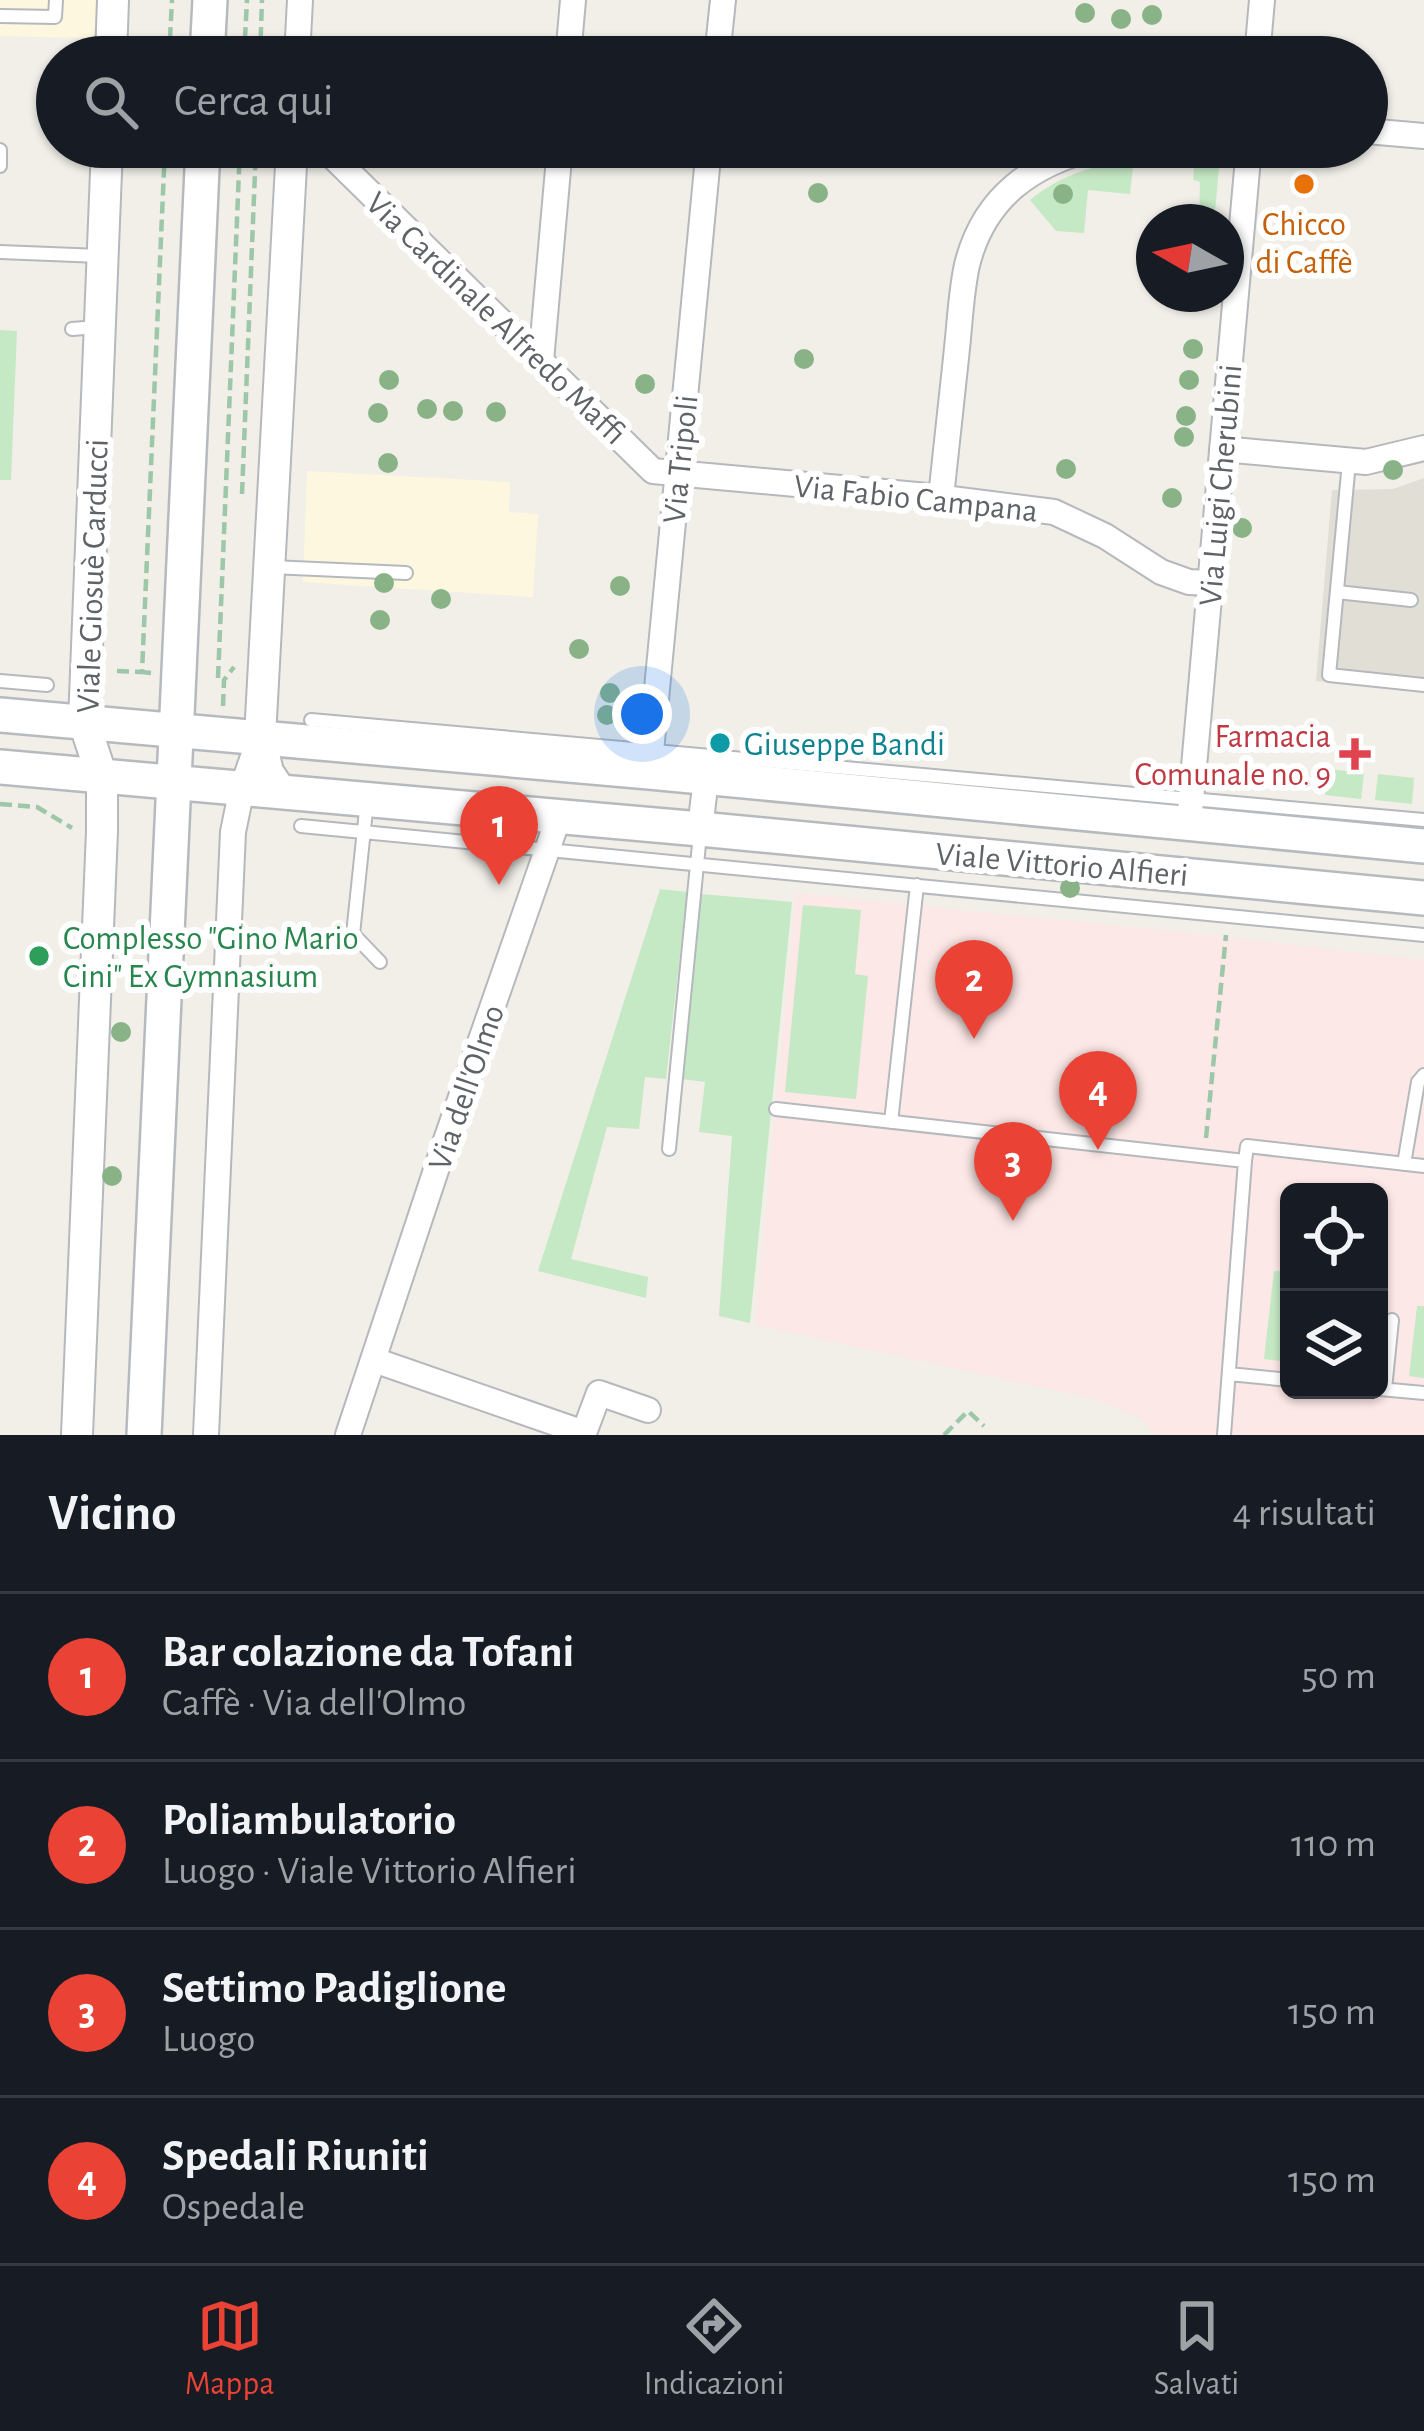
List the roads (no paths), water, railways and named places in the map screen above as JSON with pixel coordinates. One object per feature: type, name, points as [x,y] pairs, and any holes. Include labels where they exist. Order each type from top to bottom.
[{"type":"main road","points":[[208,36],[210,0]]},
{"type":"main road","points":[[144,1435],[202,168]]},
{"type":"main road","name":"Viale Vittorio Alfieri","points":[[0,715],[650,761],[706,778],[1190,811],[1424,846]]},
{"type":"main road","name":"Viale Vittorio Alfieri","points":[[0,767],[280,790],[365,815],[559,816],[1424,898]]},
{"type":"street","points":[[112,36],[113,0]]},
{"type":"street","points":[[298,36],[300,0]]},
{"type":"street","points":[[570,36],[573,0]]},
{"type":"street","points":[[720,36],[723,0]]},
{"type":"street","points":[[1259,36],[1262,0]]},
{"type":"street","points":[[1388,132],[1424,136]]},
{"type":"street","name":"Viale Giosuè Carducci","points":[[77,1435],[102,777],[84,722],[80,327],[101,256],[105,168]]},
{"type":"street","points":[[206,1435],[232,842],[242,788],[260,737],[291,168]]},
{"type":"street","name":"Via Cardinale Alfredo Maffi","points":[[344,168],[652,471],[677,473]]},
{"type":"street","points":[[541,361],[558,168]]},
{"type":"street","name":"Via Tripoli","points":[[650,761],[707,168]]},
{"type":"street","points":[[941,497],[965,280],[975,244],[995,207],[1023,178],[1041,168]]},
{"type":"street","name":"Via Luigi Cherubini","points":[[1190,811],[1247,168]]},
{"type":"street","points":[[1222,449],[1349,462],[1424,448]]},
{"type":"street","name":"Via Fabio Campana","points":[[677,473],[1054,512],[1105,536],[1161,572],[1189,582],[1210,583]]},
{"type":"street","points":[[260,737],[268,772],[280,790]]},
{"type":"street","points":[[700,829],[706,778]]},
{"type":"street","name":"Via dell'Olmo","points":[[348,1435],[559,816]]},
{"type":"street","points":[[374,1360],[584,1433],[599,1393],[648,1410]]},
{"type":"lane","points":[[2,0],[1,16],[55,17],[56,0]]},
{"type":"lane","points":[[0,149],[0,166]]},
{"type":"lane","points":[[0,252],[101,256]]},
{"type":"lane","points":[[1349,462],[1329,675],[1424,685]]},
{"type":"lane","points":[[270,567],[406,573]]},
{"type":"lane","points":[[1337,592],[1412,600]]},
{"type":"lane","points":[[0,680],[47,685]]},
{"type":"lane","points":[[310,720],[650,761],[1190,811],[1424,820]]},
{"type":"lane","points":[[301,826],[365,815],[548,850],[1424,935]]},
{"type":"lane","points":[[365,815],[353,934],[380,962]]},
{"type":"lane","points":[[669,1149],[700,829]]},
{"type":"lane","points":[[891,1122],[917,885]]},
{"type":"lane","points":[[1404,1164],[1418,1082],[1424,1075]]},
{"type":"lane","points":[[776,1109],[1245,1161]]},
{"type":"lane","points":[[1224,1435],[1247,1146],[1424,1166]]},
{"type":"lane","points":[[1388,1348],[1392,1320]]},
{"type":"lane","points":[[1229,1374],[1280,1379]]},
{"type":"lane","points":[[1388,1390],[1424,1394]]},
{"type":"place","name":"Chicco di Caffè","points":[[1304,184]]},
{"type":"place","name":"Giuseppe Bandi","points":[[720,743]]},
{"type":"place","name":"Farmacia Comunale no. 9","points":[[1355,754]]},
{"type":"place","name":"Bar colazione da Tofani","points":[[499,885]]},
{"type":"place","name":"Complesso \"Gino Mario Cini\" Ex Gymnasium","points":[[39,956]]},
{"type":"place","name":"Poliambulatorio","points":[[974,1039]]},
{"type":"place","name":"Spedali Riuniti","points":[[1098,1150]]},
{"type":"place","name":"Settimo Padiglione","points":[[1013,1221]]}]
